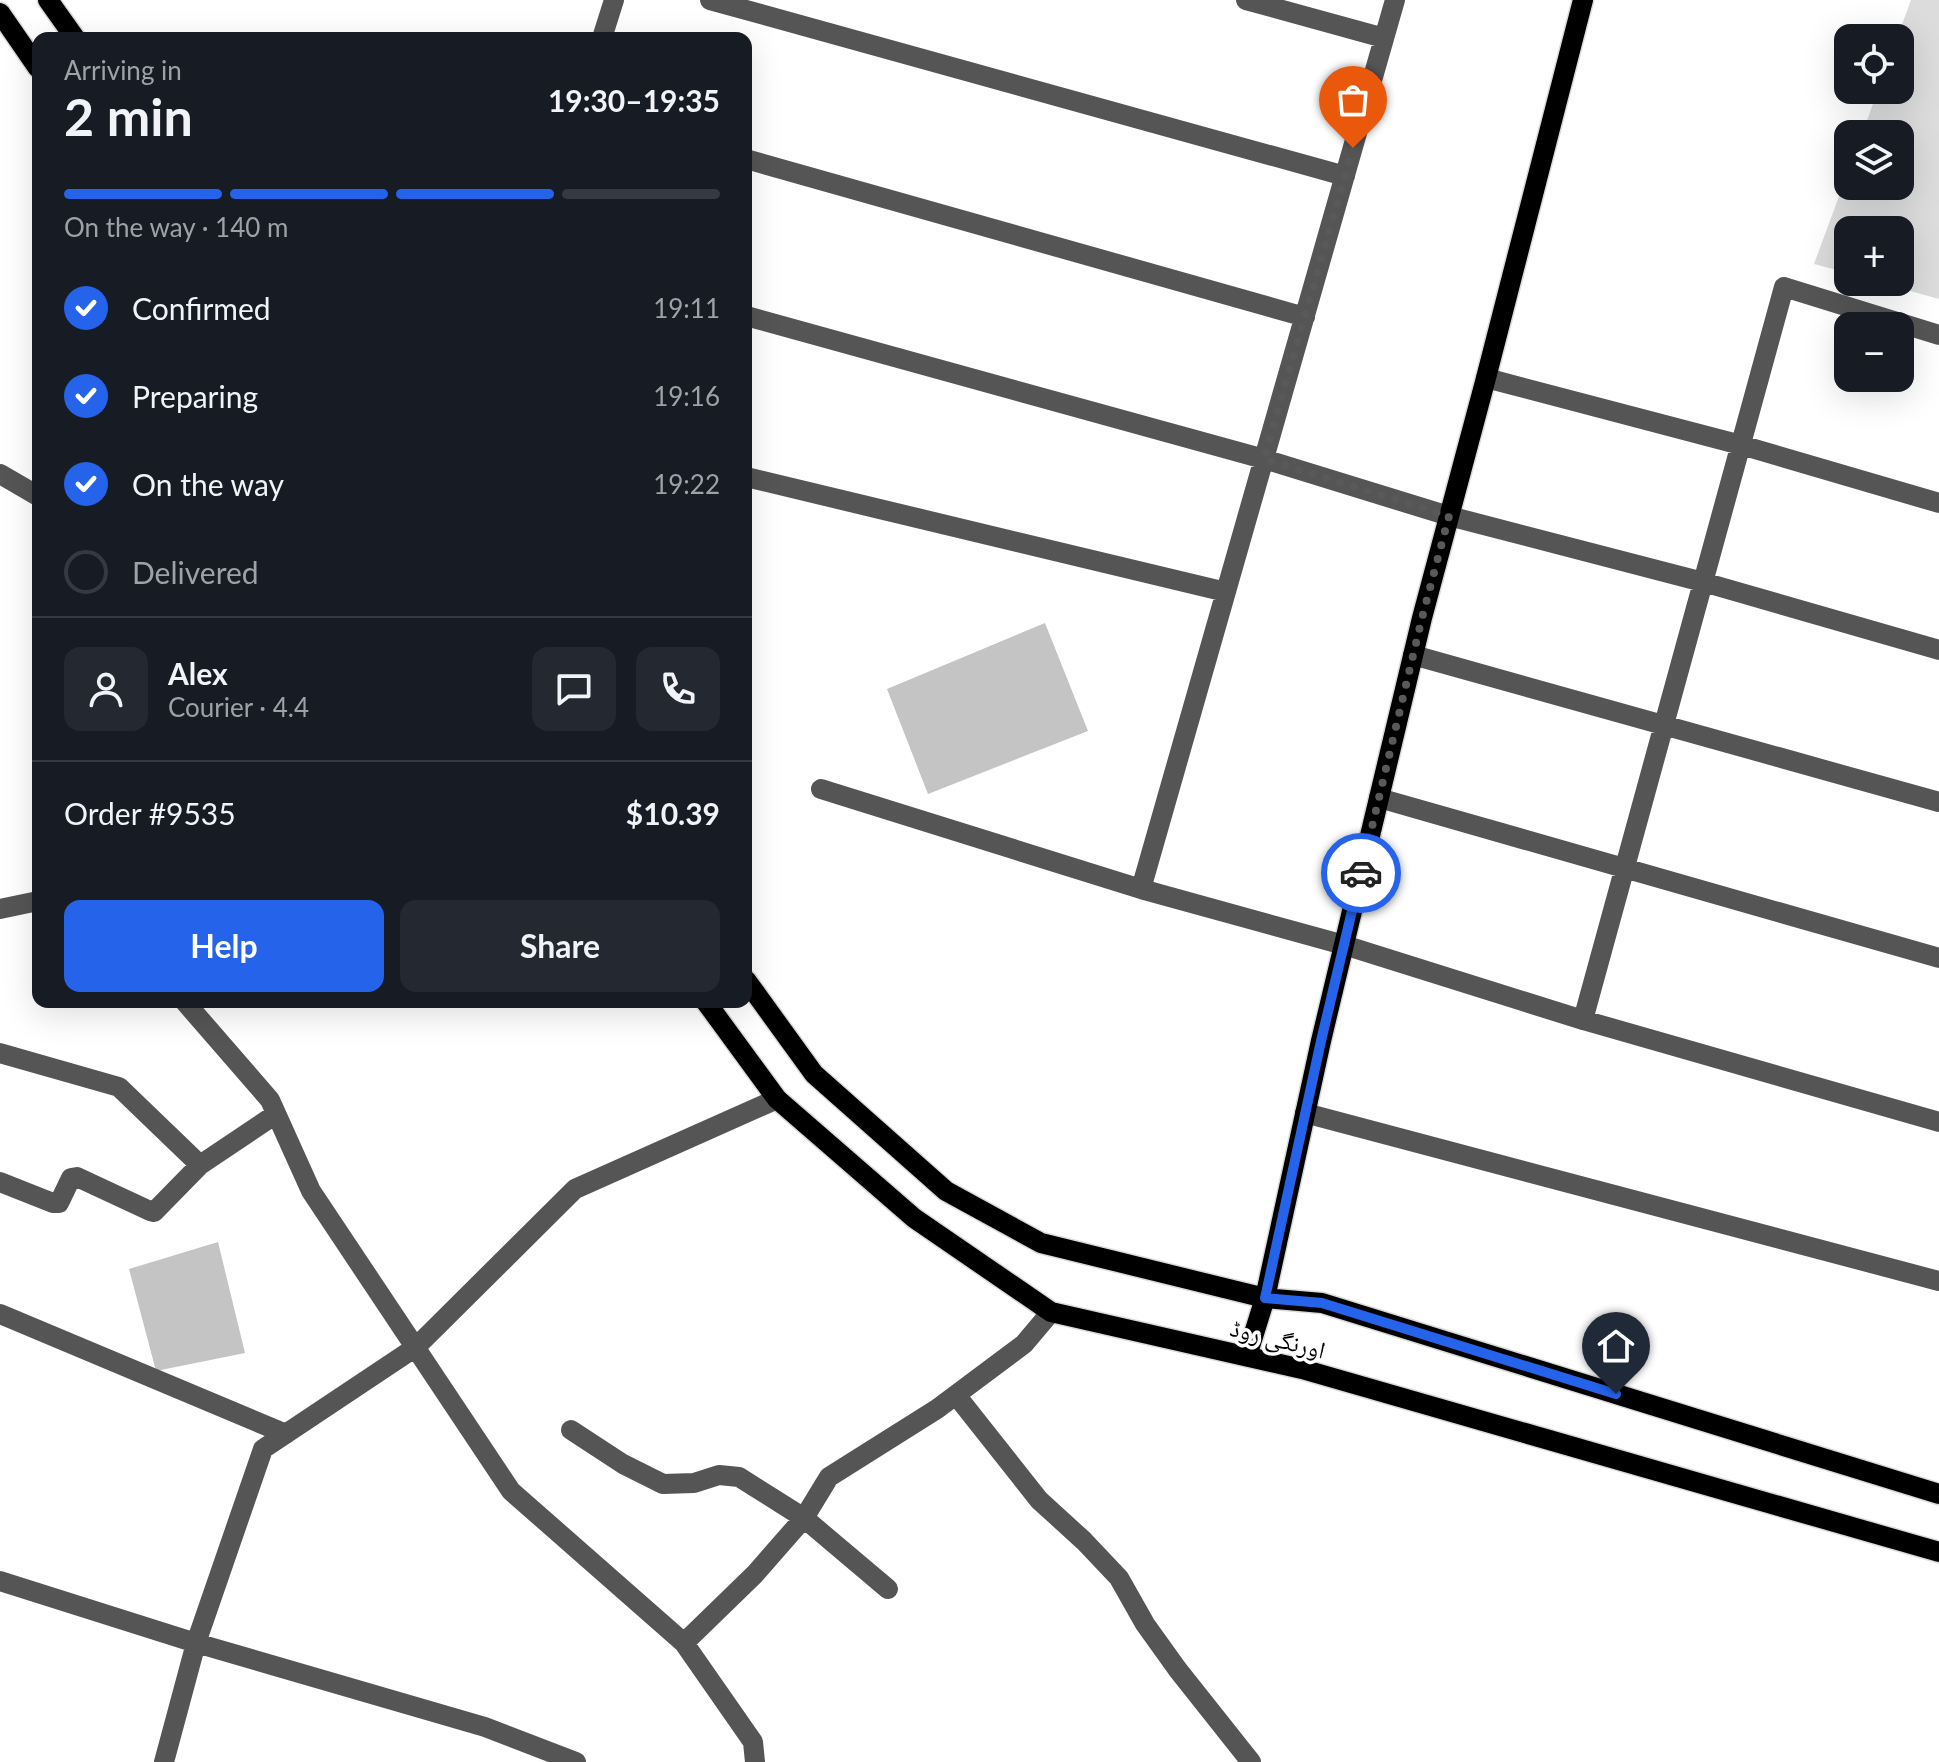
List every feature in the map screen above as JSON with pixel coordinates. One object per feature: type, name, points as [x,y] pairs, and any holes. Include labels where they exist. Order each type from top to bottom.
[{"type":"main road","points":[[48,0],[71,32]]},
{"type":"main road","points":[[1247,1356],[1265,1298],[1305,1113],[1413,655],[1583,0]]},
{"type":"main road","points":[[0,13],[32,59]]},
{"type":"main road","name":"اورنگی روڈ","points":[[752,988],[814,1074],[946,1191],[1041,1243],[1265,1298],[1322,1303],[1939,1494]]},
{"type":"main road","name":"اورنگی روڈ","points":[[710,1008],[777,1099],[914,1218],[1051,1312],[1302,1369],[1939,1552]]},
{"type":"street","points":[[604,32],[614,0]]},
{"type":"street","points":[[710,0],[1345,176]]},
{"type":"street","points":[[1246,0],[1384,38]]},
{"type":"street","points":[[1141,889],[1395,0]]},
{"type":"street","points":[[752,161],[1305,317]]},
{"type":"street","points":[[1583,1020],[1784,287],[1939,335]]},
{"type":"street","points":[[752,318],[1264,459],[1449,516],[1703,582],[1939,650]]},
{"type":"street","points":[[1486,378],[1741,445],[1939,503]]},
{"type":"street","points":[[0,474],[32,493]]},
{"type":"street","points":[[752,478],[1226,592]]},
{"type":"street","points":[[1413,655],[1939,802]]},
{"type":"street","points":[[821,789],[1141,889],[1344,945],[1583,1020],[1939,1122]]},
{"type":"street","points":[[1379,798],[1939,958]]},
{"type":"street","points":[[0,909],[32,902]]},
{"type":"street","points":[[190,1008],[270,1100],[311,1191],[511,1491],[684,1643],[753,1742],[755,1762]]},
{"type":"street","points":[[0,1053],[119,1087],[200,1165]]},
{"type":"street","points":[[164,1762],[196,1643],[263,1449],[416,1347],[575,1189],[777,1099]]},
{"type":"street","points":[[1305,1113],[1939,1281]]},
{"type":"street","points":[[0,1182],[59,1203],[71,1178],[77,1177],[154,1212],[200,1165],[276,1114]]},
{"type":"street","points":[[684,1643],[755,1574],[804,1518],[829,1477],[956,1395],[1024,1344],[1051,1312]]},
{"type":"street","points":[[0,1314],[286,1434]]},
{"type":"street","points":[[956,1395],[1039,1500],[1119,1578],[1145,1624],[1251,1762]]},
{"type":"street","points":[[571,1430],[623,1464],[663,1484],[694,1483],[719,1475],[739,1477],[804,1518],[888,1589]]},
{"type":"street","points":[[0,1581],[196,1643],[485,1727],[576,1762]]},
{"type":"shaded area","points":[[1911,0],[1939,0],[1939,299],[1914,292],[1914,216],[1834,216],[1834,269],[1814,264],[1838,200],[1914,200],[1914,120],[1867,120],[1873,104],[1914,104],[1914,24],[1902,24]]},
{"type":"building","points":[[1045,623],[1088,731],[928,794],[887,689]]},
{"type":"building","points":[[218,1242],[245,1353],[156,1371],[129,1269]]},
{"type":"way so far","points":[[1353,148],[1264,459],[1449,516],[1361,873]]},
{"type":"route","points":[[1361,873],[1265,1298],[1322,1303],[1616,1394]]}]
